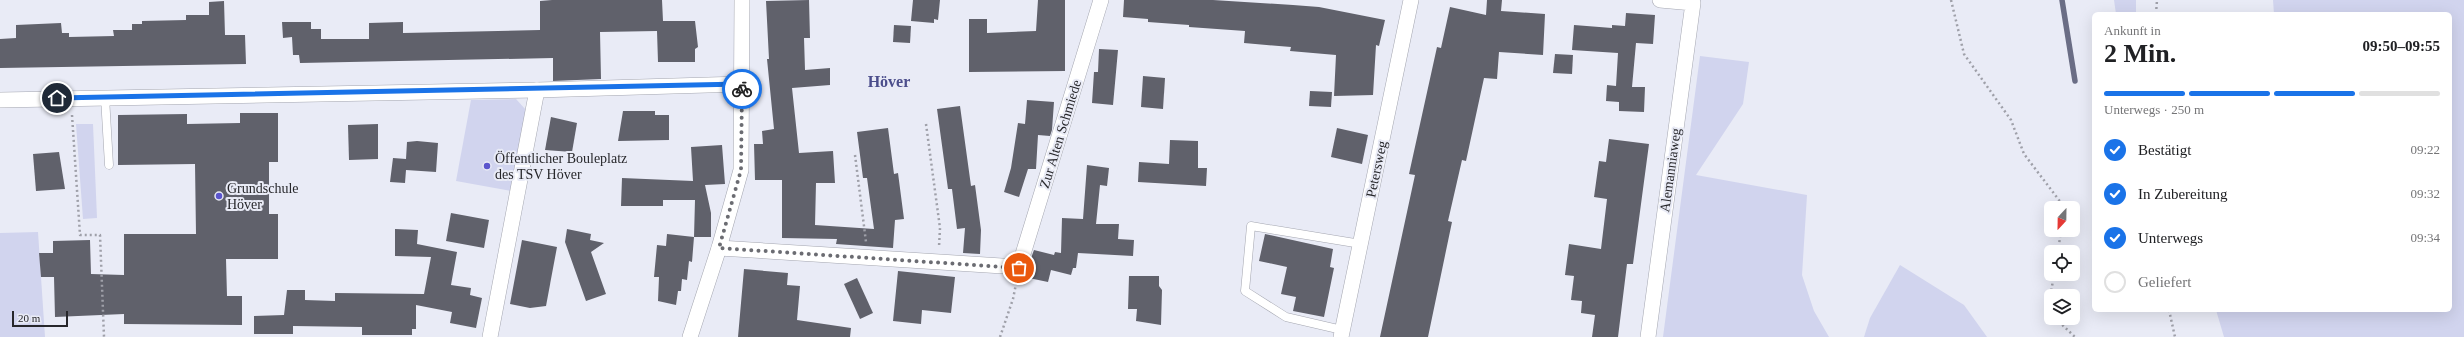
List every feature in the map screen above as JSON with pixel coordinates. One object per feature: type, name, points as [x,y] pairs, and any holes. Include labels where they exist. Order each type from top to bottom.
[{"type":"street","points":[[690,337],[719,248],[741,170],[742,0]]},
{"type":"street","name":"Zur Alten Schmiede","points":[[1019,268],[1101,0]]},
{"type":"street","name":"Petersweg","points":[[1342,334],[1411,0]]},
{"type":"street","name":"Alemanniaweg","points":[[1648,337],[1693,3],[1660,0]]},
{"type":"street","points":[[0,100],[537,90],[742,84]]},
{"type":"street","points":[[490,337],[537,90]]},
{"type":"street","points":[[719,248],[1019,268]]},
{"type":"lane","points":[[105,97],[109,165]]},
{"type":"lane","points":[[1342,334],[1286,317],[1245,291],[1251,226],[1361,244]]},
{"type":"path","points":[[1951,0],[1964,54],[2011,120],[2024,154],[2060,201]]},
{"type":"path","points":[[2156,12],[2157,0]]},
{"type":"path","points":[[71,98],[80,235],[100,235],[104,337]]},
{"type":"path","points":[[926,124],[940,228],[938,262]]},
{"type":"path","points":[[855,155],[867,258]]},
{"type":"path","points":[[1000,337],[1014,300],[1019,268]]},
{"type":"path","points":[[2169,312],[2175,337]]},
{"type":"path","points":[[2062,325],[2075,337]]},
{"type":"shaded area","points":[[2114,0],[2136,0],[2136,12],[2116,12]]},
{"type":"shaded area","points":[[2273,0],[2464,0],[2464,337],[2224,337],[2217,312],[2452,312],[2452,12],[2274,12]]},
{"type":"shaded area","points":[[1700,56],[1749,62],[1743,104],[1696,175],[1807,195],[1802,275],[1814,311],[1829,337],[1663,337]]},
{"type":"shaded area","points":[[516,99],[526,110],[511,191],[456,181],[471,100]]},
{"type":"shaded area","points":[[76,124],[93,124],[97,218],[83,219]]},
{"type":"shaded area","points":[[38,232],[45,337],[0,337],[0,233]]},
{"type":"shaded area","points":[[1900,265],[1964,305],[1987,337],[1864,337],[1870,318]]},
{"type":"building","points":[[662,0],[663,21],[695,21],[698,47],[695,49],[695,62],[658,62],[657,31],[600,32],[601,79],[553,81],[553,58],[300,63],[299,55],[293,55],[292,37],[283,38],[282,22],[311,22],[311,29],[321,29],[321,39],[369,39],[369,23],[403,22],[403,33],[540,30],[540,1]]},
{"type":"building","points":[[809,0],[810,38],[804,38],[805,70],[830,68],[830,85],[792,88],[799,153],[833,151],[835,183],[816,183],[815,225],[874,229],[867,178],[863,178],[857,132],[888,128],[894,174],[898,173],[904,219],[895,220],[893,248],[836,244],[837,239],[782,238],[782,180],[755,180],[754,144],[763,144],[762,131],[774,129],[767,59],[769,59],[766,1]]},
{"type":"building","points":[[913,0],[940,0],[938,20],[934,19],[934,23],[911,21]]},
{"type":"building","points":[[1038,0],[1065,0],[1065,71],[969,72],[969,19],[987,19],[987,33],[1036,31]]},
{"type":"building","points":[[1124,0],[1213,0],[1293,5],[1319,7],[1385,20],[1379,46],[1376,45],[1373,95],[1334,96],[1336,55],[1290,51],[1291,47],[1244,43],[1245,31],[1189,27],[1189,25],[1148,22],[1148,19],[1123,17]]},
{"type":"building","points":[[1487,0],[1502,0],[1501,11],[1545,14],[1543,55],[1499,52],[1497,79],[1484,78],[1466,161],[1462,160],[1448,221],[1452,222],[1428,337],[1380,337],[1415,175],[1409,174],[1437,47],[1441,48],[1450,7],[1486,15]]},
{"type":"building","points":[[224,1],[225,35],[245,35],[246,64],[0,68],[0,39],[16,38],[16,25],[61,23],[62,33],[69,33],[69,37],[114,36],[113,30],[132,30],[132,24],[142,24],[142,21],[186,20],[186,15],[209,15],[209,2]]},
{"type":"building","points":[[1626,13],[1655,15],[1653,44],[1636,43],[1632,87],[1645,87],[1644,112],[1619,111],[1619,102],[1606,101],[1607,85],[1616,86],[1618,53],[1572,50],[1574,25],[1612,28],[1612,25],[1625,26]]},
{"type":"building","points":[[894,25],[911,26],[910,43],[893,42]]},
{"type":"building","points":[[1099,49],[1118,50],[1113,105],[1092,103],[1094,72],[1098,72]]},
{"type":"building","points":[[1555,54],[1573,55],[1572,74],[1553,73]]},
{"type":"building","points":[[1143,76],[1165,78],[1163,109],[1141,107]]},
{"type":"building","points":[[1310,91],[1332,92],[1331,107],[1309,106]]},
{"type":"building","points":[[1027,100],[1054,102],[1052,130],[1050,136],[1038,135],[1036,169],[1028,169],[1019,197],[1004,192],[1011,168],[1018,123],[1025,124]]},
{"type":"building","points":[[960,106],[971,186],[975,185],[981,230],[980,254],[963,253],[965,228],[957,229],[952,189],[948,189],[937,109]]},
{"type":"building","points":[[623,111],[655,111],[655,115],[669,115],[669,140],[618,141]]},
{"type":"building","points":[[240,113],[278,113],[278,162],[269,162],[269,214],[278,214],[278,259],[226,259],[227,296],[242,296],[242,325],[124,324],[124,314],[55,317],[54,277],[41,277],[39,253],[53,253],[53,241],[90,240],[91,274],[124,275],[124,234],[196,234],[195,164],[118,165],[118,115],[187,114],[187,124],[240,123]]},
{"type":"building","points":[[551,117],[577,123],[572,152],[545,150]]},
{"type":"building","points":[[378,124],[378,159],[349,160],[348,125]]},
{"type":"building","points":[[1337,128],[1368,135],[1362,164],[1331,157]]},
{"type":"building","points":[[1609,139],[1649,144],[1633,264],[1627,264],[1618,337],[1592,337],[1595,315],[1581,313],[1582,301],[1571,300],[1574,276],[1565,275],[1569,244],[1601,249],[1607,199],[1594,197],[1599,161],[1606,162]]},
{"type":"building","points":[[1170,140],[1198,141],[1198,168],[1207,168],[1206,186],[1138,182],[1139,162],[1169,164]]},
{"type":"building","points":[[417,141],[438,143],[436,172],[406,170],[405,183],[390,182],[393,158],[406,159],[407,142]]},
{"type":"building","points":[[722,145],[725,184],[705,185],[711,213],[711,237],[694,237],[695,200],[663,200],[663,206],[621,206],[622,178],[693,181],[691,147]]},
{"type":"building","points":[[59,152],[65,189],[36,191],[33,154]]},
{"type":"building","points":[[1087,165],[1109,168],[1107,186],[1100,185],[1096,224],[1119,224],[1118,239],[1134,240],[1133,256],[1078,253],[1076,268],[1073,268],[1071,275],[1051,270],[1048,282],[1024,277],[1034,250],[1054,255],[1055,252],[1061,253],[1062,218],[1083,219]]},
{"type":"building","points":[[451,213],[489,220],[484,248],[446,241]]},
{"type":"building","points":[[395,229],[418,230],[417,244],[457,252],[451,285],[471,288],[470,295],[482,298],[476,328],[450,323],[452,312],[416,305],[416,329],[412,329],[412,335],[362,335],[362,327],[293,326],[293,334],[254,334],[254,316],[284,315],[287,290],[305,290],[305,300],[335,301],[335,293],[424,294],[431,257],[395,256]]},
{"type":"building","points":[[567,229],[591,234],[590,240],[604,243],[591,252],[606,294],[586,301],[565,242]]},
{"type":"building","points":[[667,234],[694,237],[692,262],[689,261],[687,280],[682,279],[681,291],[678,291],[676,305],[658,301],[659,277],[654,277],[657,245],[666,246]]},
{"type":"building","points":[[1265,234],[1333,249],[1330,267],[1334,268],[1324,317],[1293,311],[1296,297],[1281,294],[1287,267],[1259,261]]},
{"type":"building","points":[[522,240],[557,247],[546,306],[530,308],[510,304]]},
{"type":"building","points":[[744,269],[788,273],[787,285],[800,286],[797,320],[851,328],[850,337],[738,337]]},
{"type":"building","points":[[898,271],[955,277],[951,313],[922,310],[921,324],[893,321]]},
{"type":"building","points":[[1129,276],[1159,276],[1159,286],[1162,290],[1161,325],[1136,321],[1137,309],[1128,309]]},
{"type":"building","points":[[857,278],[873,313],[860,319],[844,284]]},
{"type":"waterway","points":[[2062,0],[2075,81]]},
{"type":"way so far","points":[[742,89],[741,170],[719,248],[1019,268]]},
{"type":"place","name":"Öffentlicher Bouleplatz des TSV Höver","points":[[487,166]]},
{"type":"place","name":"Grundschule Höver","points":[[219,196]]},
{"type":"district","name":"Höver","points":[[889,81]]},
{"type":"route","points":[[57,98],[537,90],[742,84],[742,89]]}]
